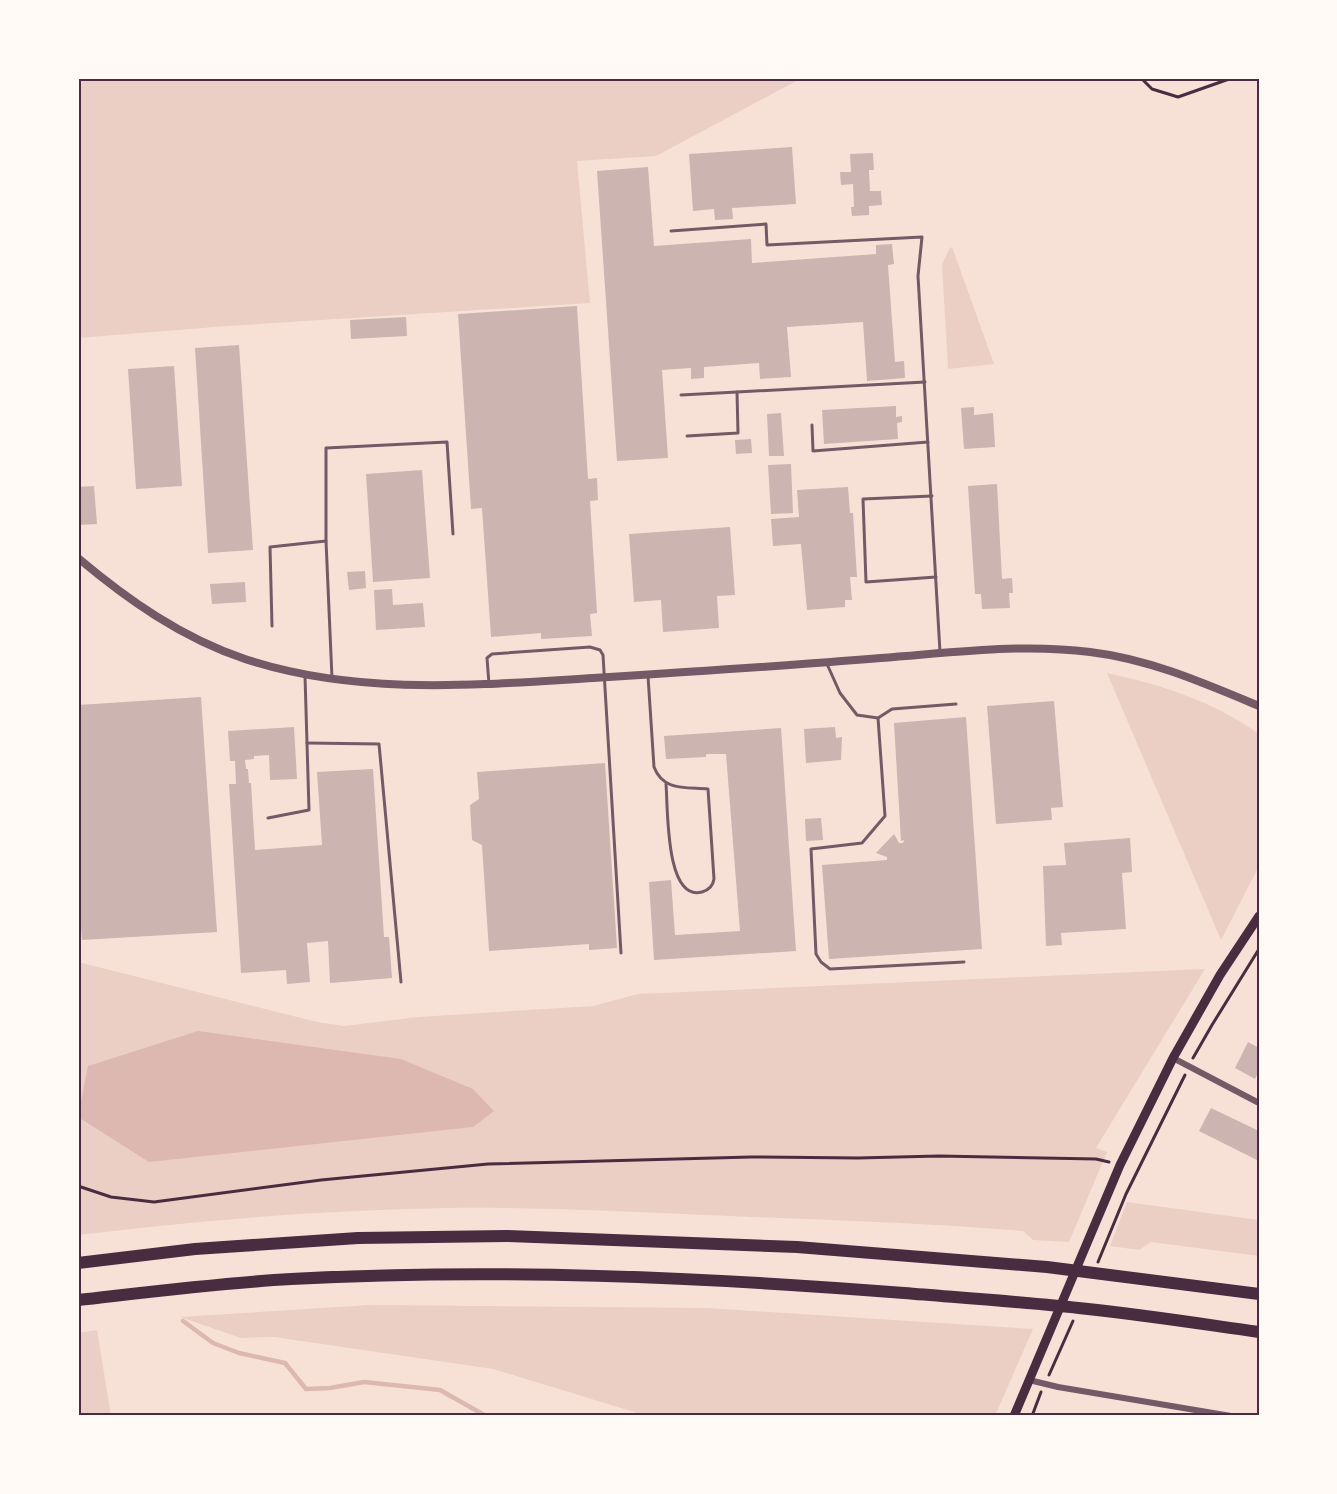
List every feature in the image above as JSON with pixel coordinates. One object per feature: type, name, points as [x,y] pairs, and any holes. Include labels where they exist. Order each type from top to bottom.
[{"type":"highway","points":[[78,1263],[195,1249],[358,1238],[507,1236],[797,1247],[1099,1272],[1259,1294]]},
{"type":"highway","points":[[78,1300],[292,1279],[439,1275],[580,1275],[804,1285],[1030,1303],[1259,1332]]},
{"type":"main road","points":[[1014,1416],[1120,1165],[1173,1058],[1220,975],[1259,916]]},
{"type":"street","points":[[78,558],[131,600],[167,623],[208,644],[242,658],[333,680],[414,685],[489,684],[1035,648],[1062,649],[1129,658],[1168,669],[1259,706]]},
{"type":"street","points":[[1173,1058],[1259,1103]]},
{"type":"street","points":[[1029,1380],[1231,1416]]},
{"type":"lane","points":[[671,231],[766,224],[767,245],[922,237],[918,276],[940,654]]},
{"type":"lane","points":[[681,395],[925,382]]},
{"type":"lane","points":[[687,436],[738,433],[737,392]]},
{"type":"lane","points":[[812,424],[813,451],[928,442]]},
{"type":"lane","points":[[333,680],[326,542],[326,448],[447,442],[453,534]]},
{"type":"lane","points":[[932,495],[864,499],[866,582],[936,577]]},
{"type":"lane","points":[[272,626],[270,547],[326,542]]},
{"type":"lane","points":[[489,684],[487,658],[492,654],[590,647],[600,650],[603,655],[621,953]]},
{"type":"lane","points":[[826,663],[840,693],[857,714],[878,718],[892,708],[956,704]]},
{"type":"lane","points":[[268,818],[309,810],[304,674]]},
{"type":"lane","points":[[647,674],[654,767],[657,777],[666,784],[708,789],[714,879],[713,885],[706,891],[689,892],[680,884],[673,866],[666,784]]},
{"type":"lane","points":[[878,718],[885,816],[862,843],[811,849],[816,954],[821,963],[830,969],[964,962]]},
{"type":"lane","points":[[307,743],[379,744],[400,982]]},
{"type":"path","points":[[1141,78],[1152,89],[1178,97],[1232,78]]},
{"type":"path","points":[[1099,1272],[1126,1194],[1189,1066],[1212,1024],[1259,950]]},
{"type":"path","points":[[78,1186],[111,1197],[154,1202],[321,1180],[488,1164],[751,1157],[939,1156],[1096,1159],[1120,1165]]},
{"type":"path","points":[[1032,1416],[1044,1383],[1076,1315]]},
{"type":"shaded area","points":[[78,78],[802,78],[656,156],[577,161],[590,303],[78,338]]},
{"type":"shaded area","points":[[952,247],[994,364],[948,369],[942,265]]},
{"type":"shaded area","points":[[1107,673],[1167,689],[1206,704],[1259,734],[1259,866],[1221,940]]},
{"type":"shaded area","points":[[78,962],[317,1022],[344,1026],[418,1017],[593,1006],[638,994],[1205,969],[1096,1148],[1107,1152],[1069,1242],[1033,1240],[1023,1231],[950,1226],[623,1211],[483,1208],[309,1213],[216,1220],[78,1235]]},
{"type":"shaded area","points":[[198,1031],[401,1059],[473,1089],[494,1111],[473,1127],[149,1162],[78,1117],[88,1066]]},
{"type":"shaded area","points":[[1127,1202],[1259,1220],[1259,1256],[1151,1242],[1139,1250],[1110,1246]]},
{"type":"shaded area","points":[[369,1305],[707,1308],[1033,1329],[995,1416],[647,1416],[493,1369],[274,1337],[241,1338],[180,1317]]},
{"type":"shaded area","points":[[97,1330],[111,1416],[78,1416],[78,1333]]},
{"type":"building","points":[[792,147],[796,204],[732,208],[733,219],[715,220],[714,209],[693,211],[689,154]]},
{"type":"building","points":[[873,153],[874,170],[869,170],[870,191],[881,191],[882,205],[869,206],[869,215],[852,216],[853,184],[841,185],[840,172],[851,172],[850,154]]},
{"type":"building","points":[[648,167],[654,246],[751,239],[752,263],[876,254],[876,245],[892,244],[894,264],[888,265],[895,362],[904,361],[905,378],[867,381],[863,322],[787,327],[791,377],[760,379],[759,363],[704,367],[704,378],[691,379],[691,368],[662,370],[668,458],[617,461],[597,171]]},
{"type":"building","points":[[577,306],[588,479],[597,478],[598,500],[590,501],[597,613],[590,614],[592,636],[541,639],[541,633],[491,637],[482,508],[471,509],[458,314]]},
{"type":"building","points":[[406,317],[407,336],[351,339],[350,320]]},
{"type":"building","points":[[239,345],[253,550],[208,553],[195,348]]},
{"type":"building","points":[[174,366],[182,486],[136,489],[128,369]]},
{"type":"building","points":[[896,406],[896,417],[902,416],[902,422],[897,423],[898,439],[824,444],[822,410]]},
{"type":"building","points":[[974,407],[974,415],[993,413],[995,447],[964,449],[961,408]]},
{"type":"building","points":[[781,413],[784,456],[769,456],[767,414]]},
{"type":"building","points":[[751,439],[752,453],[736,454],[735,440]]},
{"type":"building","points":[[791,464],[793,513],[771,514],[768,465]]},
{"type":"building","points":[[422,470],[430,578],[373,582],[366,474]]},
{"type":"building","points":[[997,484],[1002,579],[1012,578],[1013,593],[1009,593],[1010,608],[982,609],[981,594],[975,594],[968,486]]},
{"type":"building","points":[[94,486],[97,524],[78,525],[78,487]]},
{"type":"building","points":[[848,487],[850,513],[853,513],[857,577],[850,577],[852,600],[845,600],[845,607],[807,610],[801,544],[773,546],[771,519],[799,517],[797,490]]},
{"type":"building","points":[[730,527],[735,595],[717,596],[719,628],[663,632],[661,600],[634,602],[629,534]]},
{"type":"building","points":[[365,571],[366,588],[349,590],[347,572]]},
{"type":"building","points":[[245,582],[246,602],[212,604],[210,584]]},
{"type":"building","points":[[392,589],[393,605],[423,603],[425,627],[376,630],[374,590]]},
{"type":"building","points":[[201,697],[217,932],[82,940],[78,885],[78,705]]},
{"type":"building","points":[[1054,701],[1063,807],[1051,808],[1052,820],[996,824],[987,706]]},
{"type":"building","points":[[966,717],[982,949],[829,959],[822,865],[887,860],[887,857],[876,853],[894,834],[899,843],[903,843],[904,840],[901,841],[894,723]]},
{"type":"building","points":[[294,727],[297,779],[270,780],[269,755],[254,756],[254,759],[245,760],[249,783],[251,783],[255,850],[322,845],[317,772],[373,769],[384,937],[389,937],[392,978],[330,983],[328,941],[307,943],[310,982],[287,984],[286,970],[241,973],[229,784],[236,784],[235,761],[230,761],[228,731]]},
{"type":"building","points":[[835,727],[836,738],[842,737],[841,760],[806,763],[804,729]]},
{"type":"building","points":[[781,728],[796,951],[654,960],[649,882],[671,880],[675,935],[740,931],[726,754],[666,759],[664,736]]},
{"type":"building","points":[[605,763],[617,948],[589,950],[589,944],[489,951],[482,845],[472,840],[470,805],[479,799],[477,772]]},
{"type":"building","points":[[821,818],[823,840],[806,841],[805,819]]},
{"type":"building","points":[[1130,838],[1132,872],[1122,873],[1126,929],[1061,933],[1062,945],[1046,946],[1043,866],[1066,865],[1064,843]]},
{"type":"building","points":[[1248,1042],[1259,1048],[1259,1071],[1255,1079],[1235,1068]]},
{"type":"building","points":[[1211,1108],[1259,1131],[1259,1161],[1199,1131]]},
{"type":"waterway","points":[[183,1321],[213,1343],[239,1353],[285,1363],[306,1389],[330,1388],[364,1382],[440,1390],[486,1416]]}]
